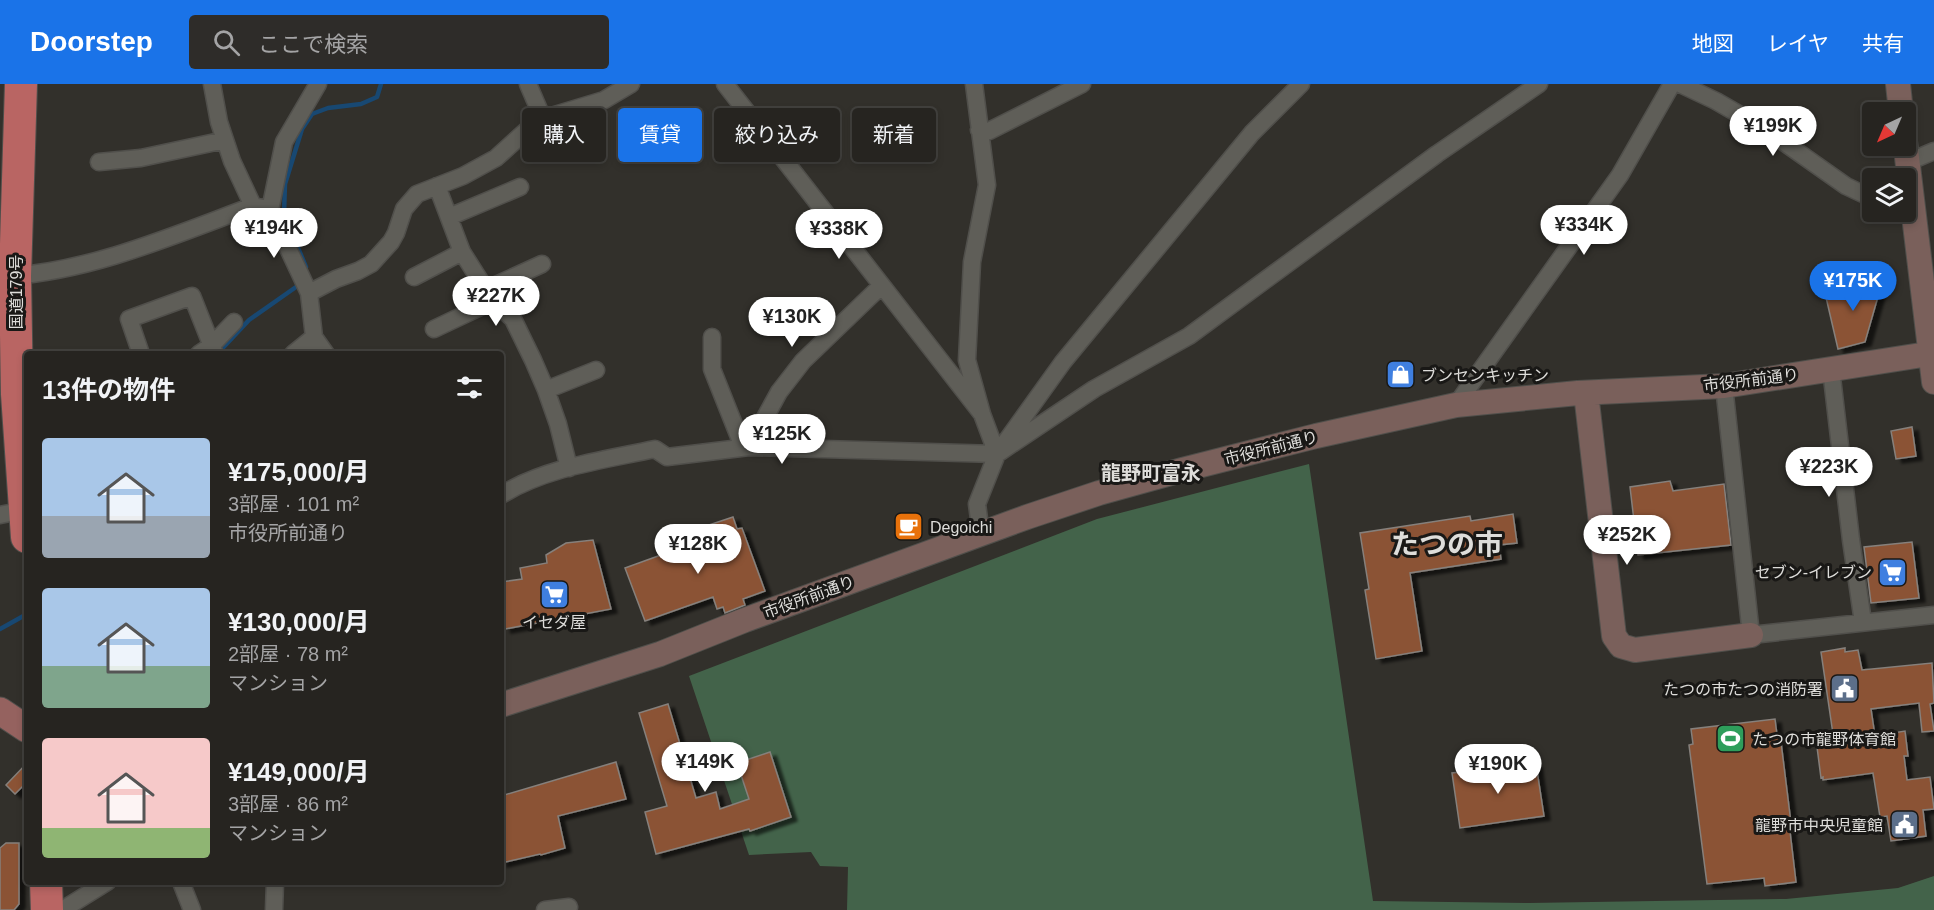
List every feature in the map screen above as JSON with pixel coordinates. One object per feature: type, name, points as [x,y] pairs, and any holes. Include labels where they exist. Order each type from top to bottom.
[{"type":"highway","name":"国道179号","points":[[14,91],[7,276],[17,394],[17,520]]},
{"type":"highway","points":[[46,885],[47,910]]},
{"type":"main road","points":[[0,711],[24,727]]},
{"type":"street","points":[[212,84],[219,122],[232,161],[253,206]]},
{"type":"street","points":[[318,84],[284,142],[270,210],[309,293],[314,337],[324,351]]},
{"type":"street","points":[[528,84],[538,108]]},
{"type":"street","points":[[578,108],[604,100],[631,84]]},
{"type":"street","points":[[725,84],[982,414]]},
{"type":"street","points":[[974,84],[987,185],[972,262],[966,360],[997,454]]},
{"type":"street","points":[[979,130],[989,130],[1082,84]]},
{"type":"street","points":[[981,534],[977,504],[997,454],[1063,362],[1244,141],[1301,84]]},
{"type":"street","points":[[504,494],[532,480],[569,468],[655,449],[667,457],[746,447],[997,454],[1094,389],[1189,336],[1437,154],[1539,84]]},
{"type":"street","points":[[1898,84],[1900,102]]},
{"type":"street","points":[[1456,405],[1620,175],[1672,85],[1716,101],[1768,131],[1845,186],[1862,194]]},
{"type":"street","points":[[309,293],[371,264],[391,242],[404,209],[417,194],[463,176],[496,158],[522,134]]},
{"type":"street","points":[[99,162],[141,158],[225,140]]},
{"type":"street","points":[[1916,152],[1934,151]]},
{"type":"street","points":[[437,186],[462,252],[488,295],[513,319],[546,390],[558,424],[569,468]]},
{"type":"street","points":[[449,217],[520,187]]},
{"type":"street","points":[[7,276],[77,266],[166,238],[253,206],[270,210]]},
{"type":"street","points":[[1913,222],[1932,353],[1934,382]]},
{"type":"street","points":[[414,277],[462,252]]},
{"type":"street","points":[[434,329],[542,264]]},
{"type":"street","points":[[746,447],[779,392],[802,361],[881,286]]},
{"type":"street","points":[[140,351],[129,319],[192,296],[208,351]]},
{"type":"street","points":[[208,351],[234,322]]},
{"type":"street","points":[[297,351],[314,337]]},
{"type":"street","points":[[712,337],[712,369],[746,447]]},
{"type":"street","name":"市役所前通り","points":[[504,704],[660,654],[745,620],[1099,493],[1316,436],[1456,405],[1586,393],[1724,386],[1932,353]]},
{"type":"street","points":[[1830,369],[1863,622]]},
{"type":"street","points":[[546,390],[596,370]]},
{"type":"street","points":[[1724,386],[1751,635]]},
{"type":"street","points":[[1586,393],[1614,636],[1621,646],[1635,650],[1934,615]]},
{"type":"street","points":[[62,910],[102,885]]},
{"type":"street","points":[[182,885],[192,910]]},
{"type":"street","points":[[274,910],[275,885]]},
{"type":"street","points":[[545,910],[568,907]]},
{"type":"green space","points":[[1309,464],[1373,901],[1529,903],[1786,899],[1898,888],[1934,876],[1934,910],[847,910],[848,867],[820,866],[811,852],[749,855],[689,676],[1097,519]]},
{"type":"building","points":[[1883,279],[1865,342],[1838,349],[1825,293]]},
{"type":"building","points":[[1912,427],[1916,456],[1896,459],[1891,431]]},
{"type":"building","points":[[1670,481],[1673,491],[1724,484],[1731,545],[1638,555],[1630,487]]},
{"type":"building","points":[[1513,514],[1517,543],[1499,545],[1501,559],[1410,573],[1422,651],[1376,659],[1365,590],[1369,589],[1360,533],[1470,516],[1471,521]]},
{"type":"building","points":[[733,517],[737,529],[742,528],[765,591],[743,599],[745,605],[725,613],[723,607],[717,609],[713,597],[645,621],[625,568],[683,547],[686,556],[716,545],[709,525]]},
{"type":"building","name":"イセダ屋","points":[[593,540],[611,609],[505,629],[504,582],[522,579],[520,568],[547,563],[546,555],[566,543]]},
{"type":"building","points":[[1912,542],[1919,598],[1871,603],[1864,547]]},
{"type":"building","points":[[1845,648],[1845,652],[1858,650],[1862,670],[1932,663],[1934,703],[1930,704],[1934,731],[1922,732],[1919,703],[1871,709],[1875,736],[1905,731],[1908,756],[1904,756],[1907,780],[1930,777],[1934,809],[1923,810],[1926,836],[1891,841],[1887,816],[1880,817],[1873,773],[1823,780],[1823,777],[1821,778],[1818,743],[1834,741],[1821,652]]},
{"type":"building","points":[[668,704],[696,798],[716,792],[720,809],[749,799],[737,763],[770,752],[791,817],[750,831],[749,829],[656,854],[645,812],[667,806],[639,713]]},
{"type":"building","points":[[1775,719],[1777,735],[1780,734],[1796,882],[1765,886],[1764,878],[1707,884],[1689,745],[1693,744],[1691,729]]},
{"type":"building","points":[[616,762],[626,799],[558,816],[565,848],[504,862],[504,795]]},
{"type":"building","points":[[1536,764],[1544,816],[1460,828],[1452,773]]},
{"type":"building","points":[[24,766],[24,785],[15,794],[6,785]]},
{"type":"building","points":[[6,843],[19,843],[19,904],[14,910],[0,910],[0,848]]},
{"type":"waterway","points":[[306,267],[284,214],[285,184],[302,129],[312,114],[328,108],[361,104],[377,97],[381,84]]},
{"type":"waterway","points":[[220,351],[249,320],[296,287]]},
{"type":"waterway","points":[[0,629],[24,616]]},
{"type":"place","name":"ブンセンキッチン","points":[[1400,375]]},
{"type":"place","name":"Degoichi","points":[[909,527]]},
{"type":"place","name":"セブン-イレブン","points":[[1893,572]]},
{"type":"place","name":"イセダ屋","points":[[554,594]]},
{"type":"place","name":"たつの市たつの消防署","points":[[1844,689]]},
{"type":"place","name":"たつの市龍野体育館","points":[[1731,739]]},
{"type":"place","name":"龍野市中央児童館","points":[[1904,825]]},
{"type":"district","name":"龍野町富永","points":[[1151,473]]},
{"type":"district","name":"たつの市","points":[[1447,544]]}]
